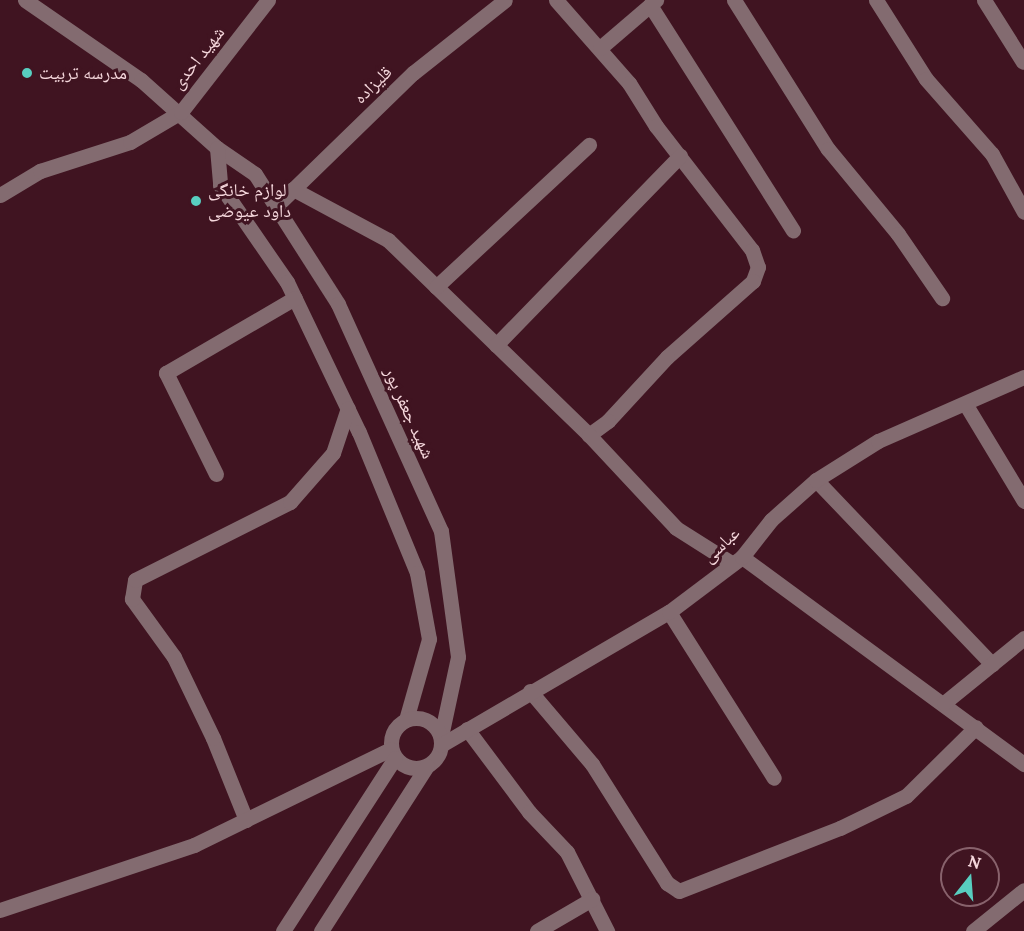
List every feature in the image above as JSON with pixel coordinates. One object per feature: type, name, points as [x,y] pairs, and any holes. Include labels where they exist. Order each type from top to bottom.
[{"type":"street","name":"شهید جعفر پور","points":[[25,0],[181,112],[217,148],[255,174],[338,304],[441,531],[458,657],[441,741]]},
{"type":"street","name":"شهید احدی","points":[[181,112],[267,0]]},
{"type":"street","name":"قلیزاده","points":[[276,206],[413,73],[505,0]]},
{"type":"street","points":[[556,0],[600,48],[752,250],[758,267],[753,280],[667,357],[608,421],[590,435]]},
{"type":"street","points":[[734,0],[828,149],[898,234],[942,298]]},
{"type":"street","points":[[876,0],[926,79],[992,154],[1024,212]]},
{"type":"street","points":[[984,0],[1023,62]]},
{"type":"street","points":[[600,48],[653,2],[793,230]]},
{"type":"street","points":[[0,195],[40,171],[130,142],[181,112]]},
{"type":"street","points":[[436,287],[589,145]]},
{"type":"street","points":[[217,148],[220,185],[295,298],[348,408],[417,573],[429,639],[406,720]]},
{"type":"street","points":[[496,345],[680,156]]},
{"type":"street","points":[[293,189],[388,240],[590,435],[676,528],[737,561],[944,703],[1024,764]]},
{"type":"street","points":[[216,474],[166,373],[295,298]]},
{"type":"street","name":"عباسی","points":[[441,741],[467,729],[669,612],[737,561],[771,520],[816,480],[878,441],[966,405],[1024,377]]},
{"type":"street","points":[[966,405],[1024,501]]},
{"type":"street","points":[[246,820],[213,738],[174,657],[132,599],[135,580],[290,502],[333,453],[348,408]]},
{"type":"street","points":[[816,480],[992,664]]},
{"type":"street","points":[[669,612],[774,778]]},
{"type":"street","points":[[944,703],[1024,638]]},
{"type":"street","points":[[530,691],[592,764],[667,883],[679,891],[840,828],[906,796],[976,727]]},
{"type":"street","points":[[284,931],[393,754],[392,734],[406,720],[416,717],[430,722],[441,741],[439,753],[427,766],[321,931]]},
{"type":"street","points":[[467,729],[529,812],[567,852],[607,931]]},
{"type":"street","points":[[393,754],[410,767],[427,766]]},
{"type":"street","points":[[0,910],[194,845],[393,754]]},
{"type":"street","points":[[973,931],[1024,890]]},
{"type":"street","points":[[537,931],[592,898]]},
{"type":"place","name":"مدرسه تربیت","points":[[27,73]]},
{"type":"place","name":"لوازم خانگی داود عیوضی","points":[[196,201]]}]
